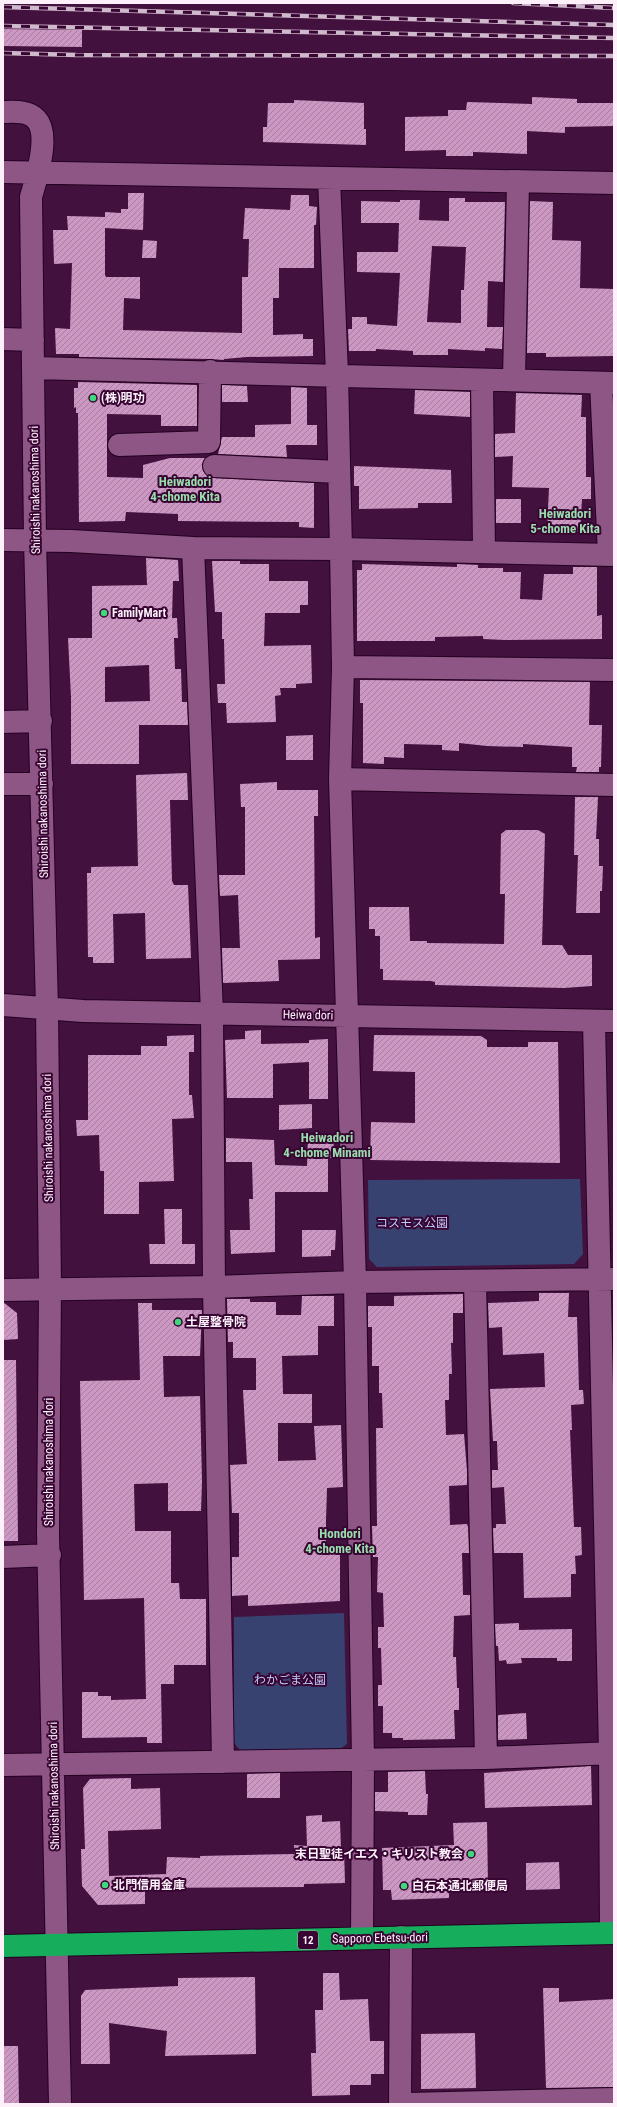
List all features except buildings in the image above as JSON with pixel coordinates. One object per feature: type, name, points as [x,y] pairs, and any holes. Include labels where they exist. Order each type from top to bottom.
[{"type":"highway","name":"Sapporo Ebetsu-dori","points":[[3,1946],[612,1933]]},
{"type":"street","name":"Shiroishi nakanoshima dori","points":[[3,112],[29,114],[36,119],[41,133],[42,156],[31,198],[35,540],[41,721],[47,1009],[50,1289],[48,1533],[50,1555],[60,2104]]},
{"type":"street","points":[[3,172],[614,183]]},
{"type":"street","points":[[329,178],[337,374],[343,666],[340,779],[355,1282],[363,1760],[362,1938]]},
{"type":"street","points":[[514,380],[518,181]]},
{"type":"street","points":[[3,339],[33,340]]},
{"type":"street","points":[[3,540],[35,540],[193,548],[612,554],[608,383],[337,374],[34,368]]},
{"type":"street","points":[[118,445],[209,442],[210,371]]},
{"type":"street","points":[[482,380],[484,551]]},
{"type":"street","points":[[214,466],[339,472]]},
{"type":"street","points":[[193,548],[212,1013],[214,1287],[223,1762]]},
{"type":"street","points":[[343,666],[614,670]]},
{"type":"street","points":[[3,722],[41,721]]},
{"type":"street","points":[[340,779],[614,785]]},
{"type":"street","points":[[7,784],[42,784]]},
{"type":"street","name":"Heiwa dori","points":[[3,1005],[47,1009],[604,1021]]},
{"type":"street","points":[[604,1021],[612,1753],[612,1933]]},
{"type":"street","points":[[3,1290],[214,1287],[355,1282],[475,1282],[607,1279]]},
{"type":"street","points":[[475,1282],[486,1758]]},
{"type":"street","points":[[3,1557],[50,1555]]},
{"type":"street","points":[[3,1765],[53,1763],[486,1758],[612,1753]]},
{"type":"street","points":[[400,2104],[401,1937]]},
{"type":"street","points":[[408,2104],[614,2099]]},
{"type":"green space","name":"コスモス公園","points":[[580,1179],[583,1254],[574,1264],[377,1267],[369,1259],[368,1180]]},
{"type":"green space","name":"わかごま公園","points":[[344,1613],[347,1744],[340,1749],[242,1752],[234,1743],[234,1617]]},
{"type":"railway","points":[[513,3],[614,8]]},
{"type":"railway","points":[[3,7],[614,25]]},
{"type":"railway","points":[[3,26],[614,38]]},
{"type":"railway","points":[[3,53],[76,55],[614,56]]},
{"type":"place","name":"(株)明功","points":[[93,398]]},
{"type":"place","name":"FamilyMart","points":[[104,613]]},
{"type":"place","name":"土屋整骨院","points":[[178,1322]]},
{"type":"place","name":"末日聖徒イエス・キリスト教会","points":[[471,1854]]},
{"type":"place","name":"北門信用金庫","points":[[105,1885]]},
{"type":"place","name":"白石本通北郵便局","points":[[404,1886]]},
{"type":"district","name":"Heiwadori 4-chome Kita","points":[[185,488]]},
{"type":"district","name":"Heiwadori 5-chome Kita","points":[[565,520]]},
{"type":"district","name":"Heiwadori 4-chome Minami","points":[[327,1144]]},
{"type":"district","name":"Hondori 4-chome Kita","points":[[340,1540]]}]
